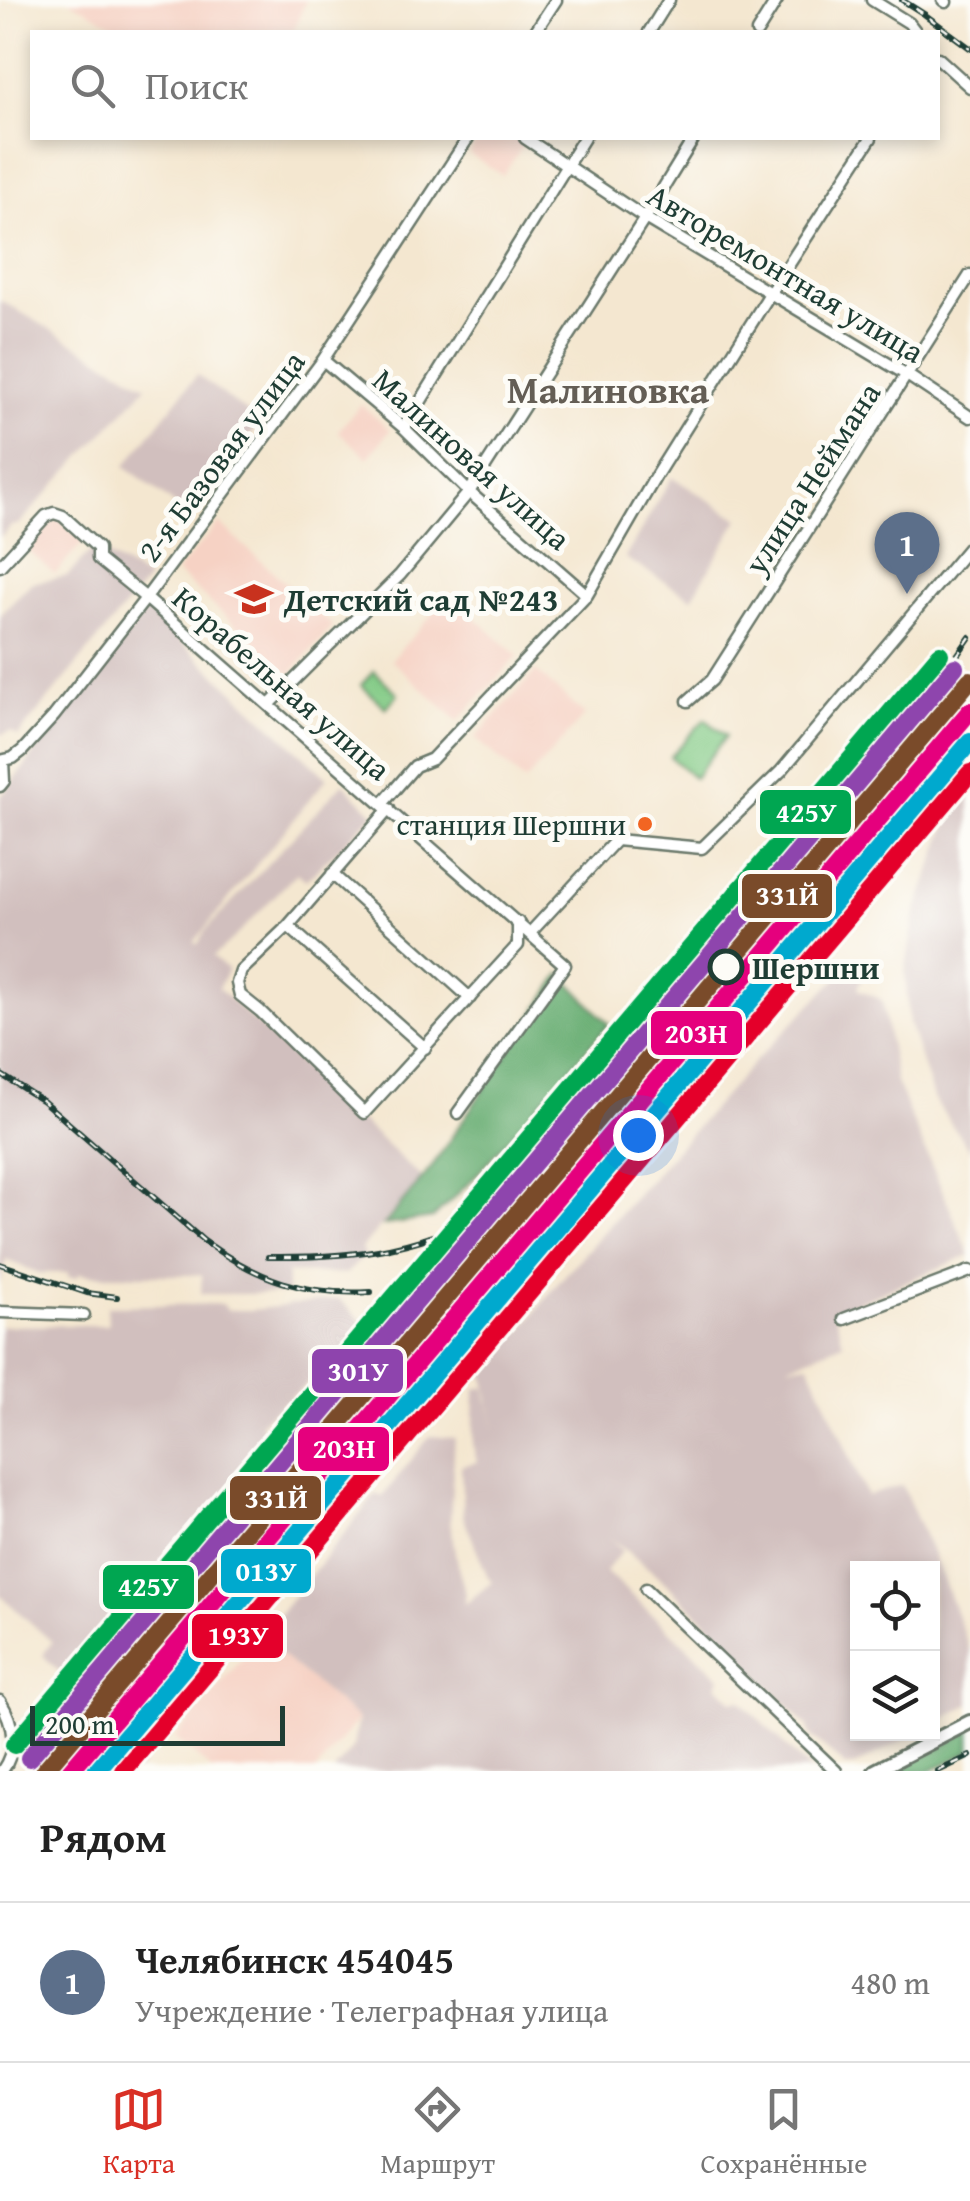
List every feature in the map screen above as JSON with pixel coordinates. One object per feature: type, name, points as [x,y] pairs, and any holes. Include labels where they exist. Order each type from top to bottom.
[{"type":"street","points":[[536,30],[556,0]]},
{"type":"street","points":[[650,30],[669,0]]},
{"type":"street","points":[[758,30],[777,0]]},
{"type":"street","points":[[872,0],[914,30]]},
{"type":"street","points":[[940,60],[970,87]]},
{"type":"street","name":"2-я Базовая улица","points":[[0,786],[4,781],[2,761],[22,751],[54,716],[146,598],[323,360],[467,140]]},
{"type":"street","name":"Авторемонтная улица","points":[[529,140],[645,218],[908,375],[970,418]]},
{"type":"street","points":[[404,428],[583,140]]},
{"type":"street","points":[[270,705],[400,575],[469,492],[693,140]]},
{"type":"street","points":[[518,922],[518,945],[364,1114],[240,994],[237,983],[241,970],[288,926],[415,766],[432,759],[586,595],[657,474],[871,140]]},
{"type":"street","name":"улица Неймана","points":[[688,701],[712,680],[970,276]]},
{"type":"street","name":"Малиновая улица","points":[[323,360],[404,428],[469,492],[586,595]]},
{"type":"street","name":"Корабельная улица","points":[[0,566],[46,516],[63,516],[98,548],[98,559],[566,965],[458,1113]]},
{"type":"street","points":[[530,932],[616,840],[702,848],[780,771],[970,546]]},
{"type":"street","points":[[332,874],[470,998]]},
{"type":"street","points":[[288,926],[424,1048]]},
{"type":"street","points":[[844,1319],[970,1271]]},
{"type":"street","points":[[0,1312],[84,1315]]},
{"type":"street","points":[[646,1589],[836,1771]]},
{"type":"street","points":[[0,1701],[14,1743],[2,1771]]},
{"type":"street","points":[[875,1771],[970,1722]]},
{"type":"shaded area","points":[[69,0],[306,0],[294,30],[122,30]]},
{"type":"shaded area","points":[[477,140],[525,142],[503,175],[469,154]]},
{"type":"shaded area","points":[[0,300],[147,386],[19,524],[11,526],[0,538]]},
{"type":"shaded area","points":[[197,375],[260,422],[190,517],[125,466]]},
{"type":"shaded area","points":[[361,404],[390,430],[368,458],[338,431]]},
{"type":"shaded area","points":[[672,477],[739,519],[692,598],[625,558]]},
{"type":"shaded area","points":[[57,517],[83,542],[55,574],[27,550]]},
{"type":"shaded area","name":"Детский сад №243","points":[[219,523],[333,626],[290,674],[176,572]]},
{"type":"shaded area","points":[[94,548],[148,579],[18,736],[11,731],[0,735],[0,615],[31,583],[67,576]]},
{"type":"shaded area","points":[[450,595],[518,656],[458,721],[391,660]]},
{"type":"shaded area","points":[[147,610],[327,778],[194,942],[198,944],[205,931],[343,783],[374,814],[306,880],[297,873],[213,957],[228,970],[218,988],[422,1178],[362,1248],[364,1256],[346,1274],[287,1273],[287,1294],[201,1294],[202,1275],[79,1273],[78,1277],[68,1277],[68,1273],[39,1273],[6,1260],[0,1285],[0,798]]},
{"type":"shaded area","name":"Детский сад №243","points":[[536,671],[585,715],[525,782],[475,738]]},
{"type":"shaded area","points":[[970,762],[970,1151],[933,1098],[909,1023],[905,972],[915,915]]},
{"type":"shaded area","points":[[848,967],[863,977],[858,989],[882,1000],[896,1082],[970,1255],[834,1312],[843,1343],[787,1366],[809,1363],[867,1496],[902,1485],[936,1561],[850,1561],[850,1741],[902,1741],[847,1767],[812,1737],[807,1726],[715,1630],[608,1536],[622,1551],[605,1571],[720,1677],[717,1685],[732,1701],[740,1700],[811,1771],[334,1771],[353,1747],[358,1719],[260,1638],[376,1494],[382,1497],[430,1436],[455,1438],[450,1521],[466,1594],[464,1605],[492,1582],[463,1516],[461,1466],[477,1462],[473,1444],[475,1389],[485,1387],[495,1431],[482,1364],[505,1331],[520,1332],[553,1289],[754,1062]]},
{"type":"shaded area","points":[[339,1299],[373,1332],[260,1422],[276,1448],[163,1586],[76,1684],[43,1655],[52,1642],[0,1595],[0,1326],[108,1325],[107,1306],[223,1304],[227,1310],[252,1310]]},
{"type":"shaded area","points":[[287,1504],[312,1527],[232,1620],[147,1743],[153,1749],[138,1771],[59,1771]]},
{"type":"shaded area","points":[[940,1571],[970,1651],[970,1704],[940,1720]]},
{"type":"shaded area","points":[[260,1638],[358,1719],[316,1771],[213,1771],[175,1738]]},
{"type":"green space","points":[[374,671],[398,694],[386,708],[361,685]]},
{"type":"green space","points":[[705,719],[726,736],[694,778],[670,757]]},
{"type":"green space","points":[[561,974],[609,1024],[474,1178],[433,1218],[384,1225],[431,1168]]},
{"type":"green space","points":[[970,1729],[970,1752],[930,1771],[892,1771],[944,1745]]},
{"type":"railway","points":[[902,0],[970,48]]},
{"type":"railway","points":[[489,1225],[886,757],[970,637]]},
{"type":"railway","points":[[0,1074],[43,1101],[204,1241],[243,1266],[303,1288],[371,1292]]},
{"type":"railway","points":[[268,1257],[359,1253],[419,1241],[447,1231],[500,1200]]},
{"type":"railway","points":[[0,1264],[87,1293],[117,1297]]},
{"type":"railway","points":[[938,1771],[970,1756]]},
{"type":"transit line","name":"425У","points":[[14,1745],[940,654]]},
{"type":"transit line","name":"301У","points":[[29,1758],[955,667]]},
{"type":"transit line","name":"331Й","points":[[44,1771],[970,680]]},
{"type":"transit line","name":"203Н","points":[[70,1771],[970,711]]},
{"type":"transit line","name":"013У","points":[[96,1771],[970,742]]},
{"type":"transit line","name":"193У","points":[[123,1771],[970,773]]},
{"type":"place","name":"Челябинск 454045","points":[[907,594]]},
{"type":"place","name":"Детский сад №243","points":[[254,599]]},
{"type":"place","name":"станция Шершни","points":[[645,824]]},
{"type":"place","name":"Шершни","points":[[726,967]]},
{"type":"district","name":"Малиновка","points":[[608,389]]}]
